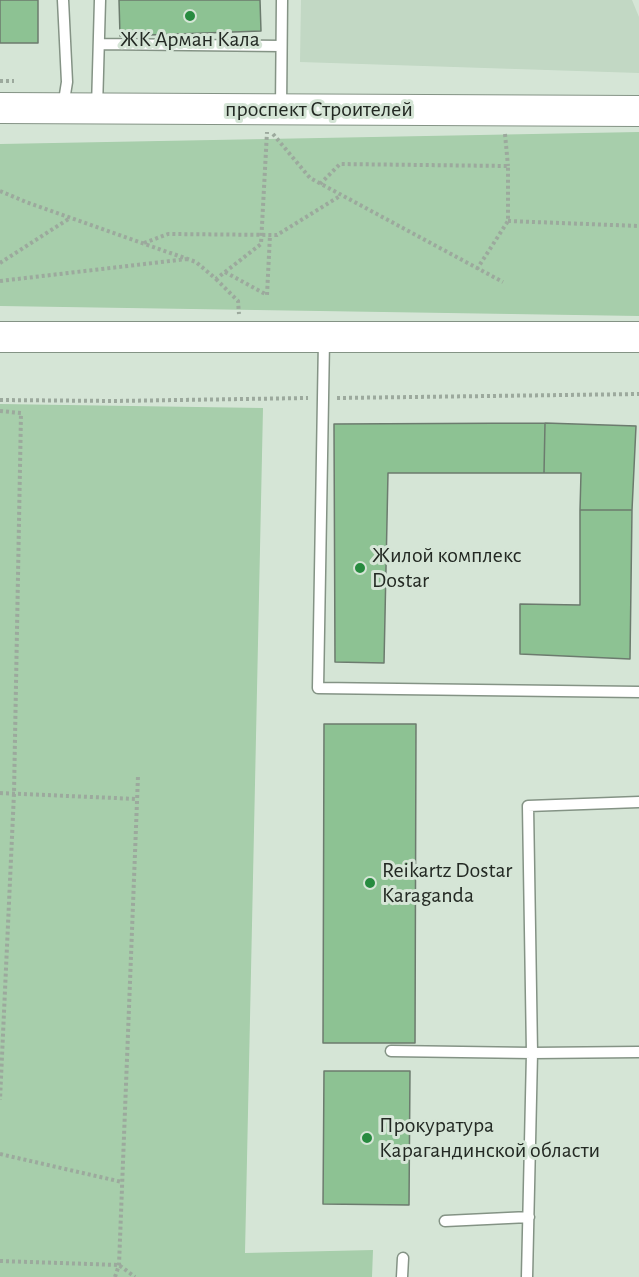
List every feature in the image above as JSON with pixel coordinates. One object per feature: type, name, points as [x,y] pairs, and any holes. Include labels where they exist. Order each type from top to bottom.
[{"type":"main road","name":"проспект Строителей","points":[[0,108],[639,111]]},
{"type":"main road","points":[[0,337],[639,337]]},
{"type":"lane","points":[[63,0],[67,82],[63,107]]},
{"type":"lane","points":[[97,108],[100,0]]},
{"type":"lane","points":[[281,109],[282,0]]},
{"type":"lane","points":[[99,44],[281,46]]},
{"type":"lane","points":[[324,337],[318,688],[639,692]]},
{"type":"lane","points":[[527,1277],[532,1053],[528,806],[639,802]]},
{"type":"lane","points":[[391,1052],[639,1052]]},
{"type":"lane","points":[[445,1221],[529,1217]]},
{"type":"lane","points":[[402,1277],[403,1258]]},
{"type":"path","points":[[216,279],[261,244],[267,127],[310,178],[503,282]]},
{"type":"path","points":[[320,184],[340,164],[508,166],[508,221],[477,269]]},
{"type":"path","points":[[0,191],[196,262],[238,302],[239,317]]},
{"type":"path","points":[[143,243],[168,234],[277,235],[340,195]]},
{"type":"path","points":[[0,263],[70,218]]},
{"type":"path","points":[[508,221],[639,226]]},
{"type":"path","points":[[225,272],[267,295],[270,235]]},
{"type":"path","points":[[0,281],[188,259]]},
{"type":"path","points":[[0,411],[21,413],[14,793],[0,1100]]},
{"type":"path","points":[[115,1277],[119,1265],[138,776]]},
{"type":"path","points":[[0,793],[137,799]]},
{"type":"path","points":[[0,1154],[122,1182]]},
{"type":"path","points":[[0,1261],[119,1265],[135,1277]]},
{"type":"shaded area","points":[[301,0],[632,0],[639,17],[639,73],[300,62]]},
{"type":"green space","points":[[639,132],[639,316],[0,306],[0,144]]},
{"type":"green space","points":[[0,404],[263,408],[245,1253],[373,1250],[372,1277],[0,1277]]},
{"type":"building","points":[[0,0],[38,0],[38,43],[0,43]]},
{"type":"building","name":"ЖК Арман Кала","points":[[119,0],[260,0],[261,31],[120,36]]},
{"type":"building","name":"Жилой комплекс Dostar","points":[[545,423],[544,473],[388,473],[384,663],[335,662],[334,424]]},
{"type":"building","points":[[545,423],[636,426],[632,510],[580,510],[581,473],[544,473]]},
{"type":"building","name":"Жилой комплекс Dostar","points":[[580,510],[632,510],[630,659],[520,654],[520,604],[580,605]]},
{"type":"building","name":"Reikartz Dostar Karaganda","points":[[324,724],[416,724],[415,1043],[323,1043]]},
{"type":"building","name":"Прокуратура Карагандинской области","points":[[324,1071],[410,1071],[409,1205],[323,1204]]},
{"type":"place","name":"ЖК Арман Кала","points":[[190,16]]},
{"type":"place","name":"Жилой комплекс Dostar","points":[[360,568]]},
{"type":"place","name":"Reikartz Dostar Karaganda","points":[[370,883]]},
{"type":"place","name":"Прокуратура Карагандинской области","points":[[367,1138]]}]
